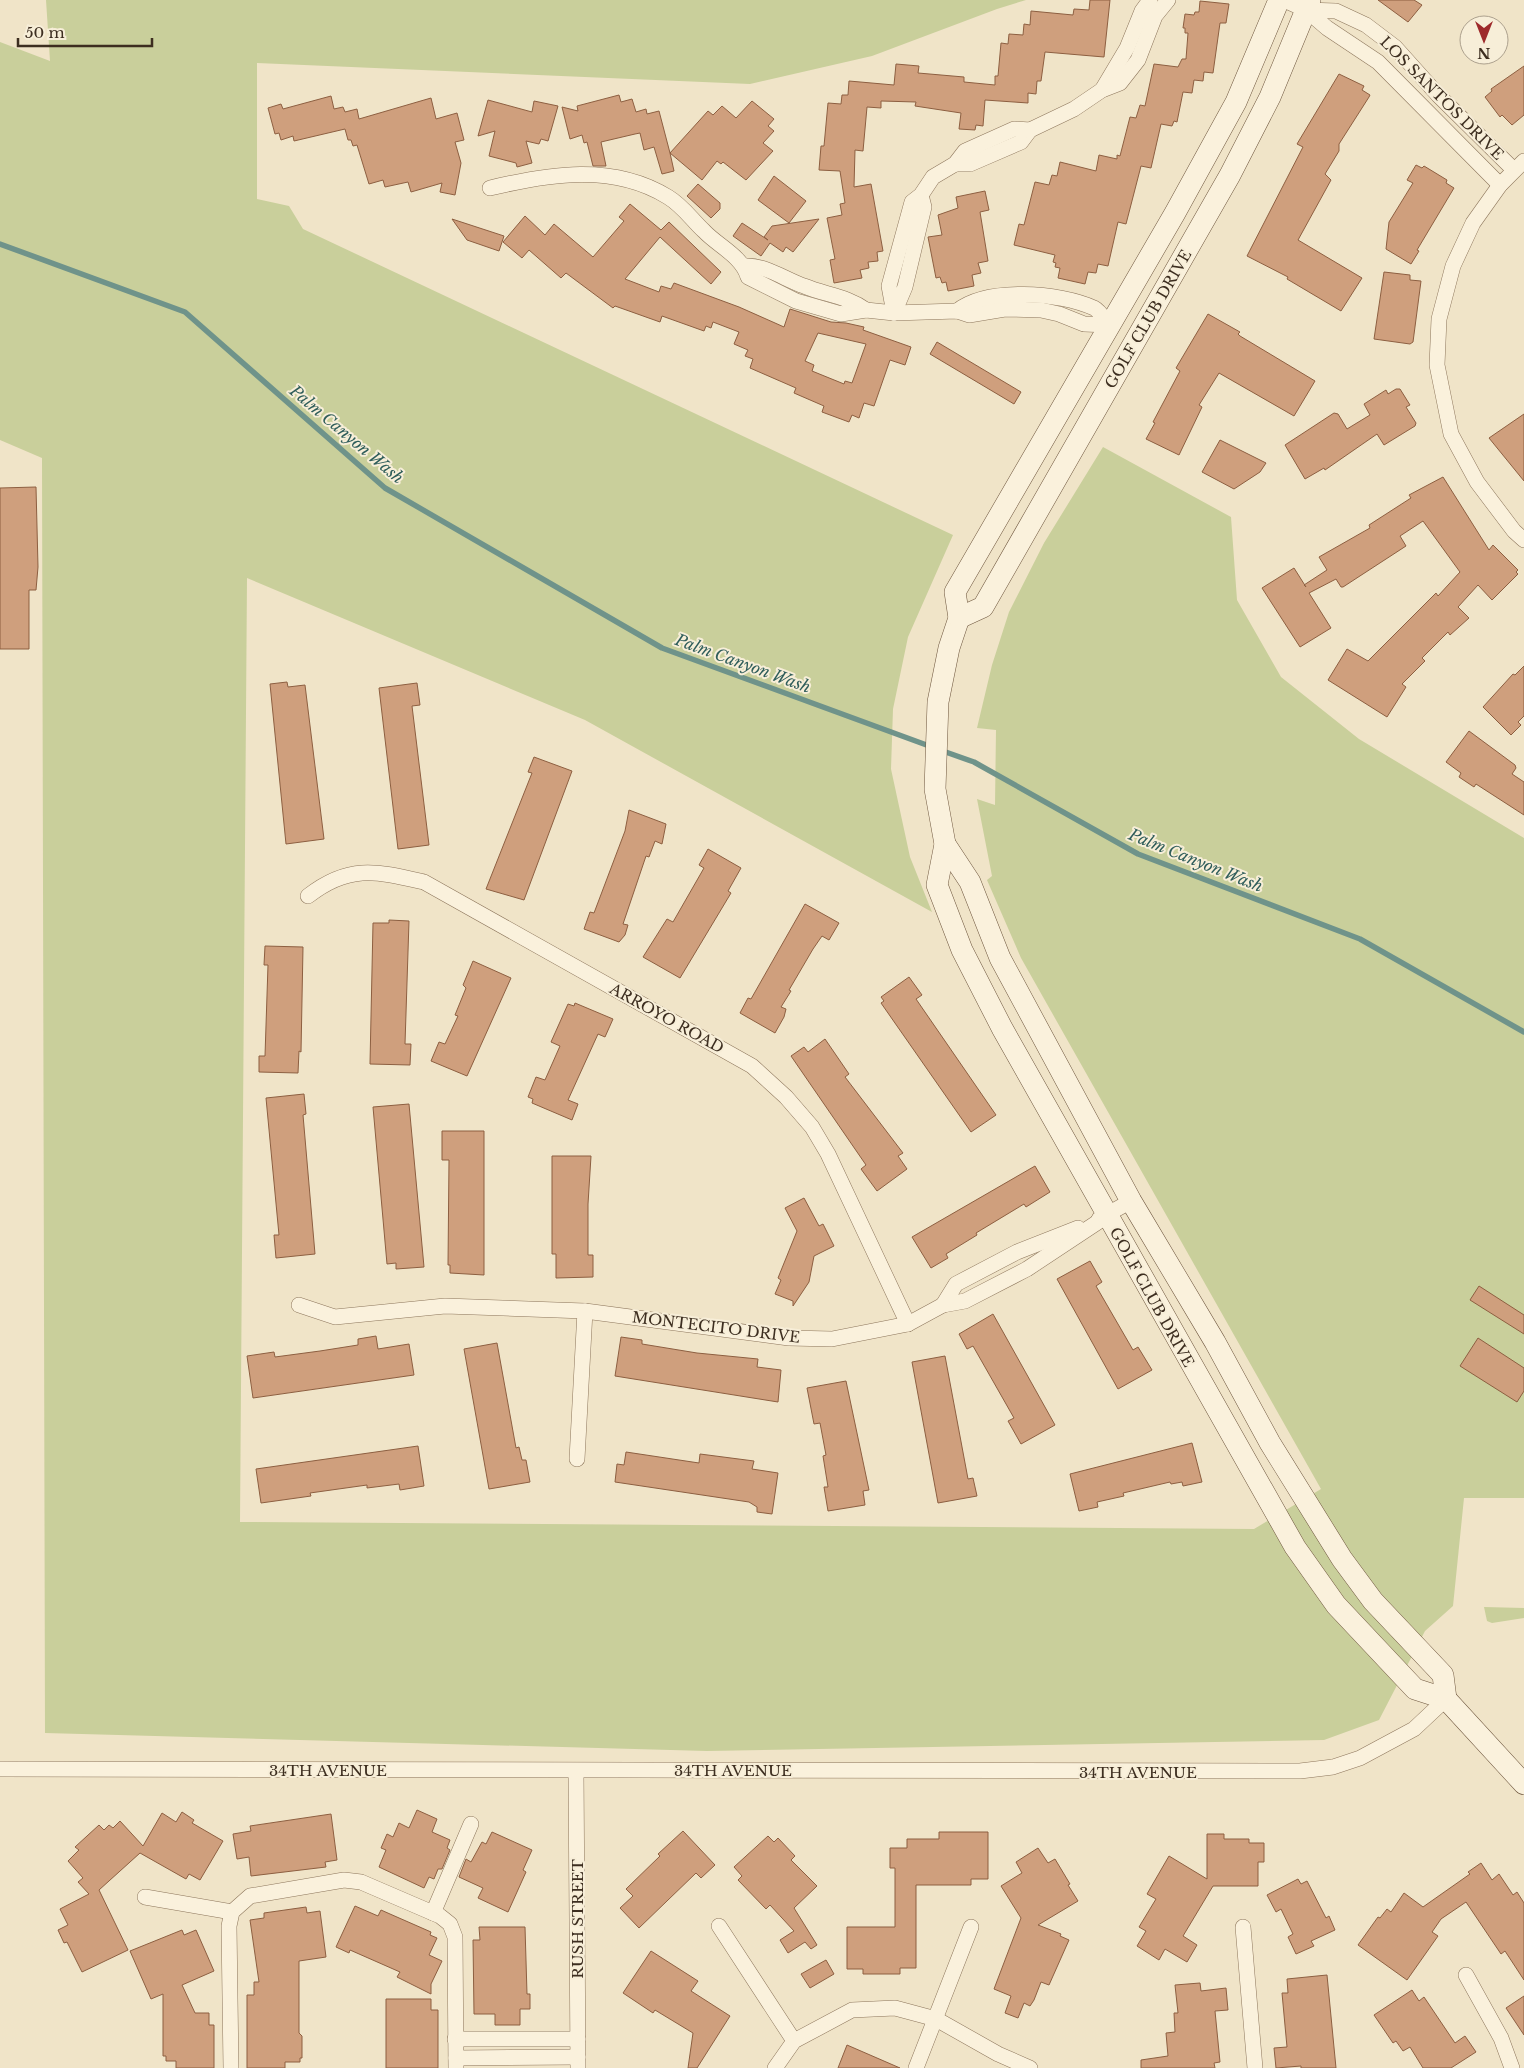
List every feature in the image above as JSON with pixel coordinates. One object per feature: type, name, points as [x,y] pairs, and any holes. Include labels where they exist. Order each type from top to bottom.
[{"type":"street","points":[[1102,90],[1127,48],[1142,10],[1150,0]]},
{"type":"street","points":[[894,313],[890,286],[912,202],[921,195],[933,177],[955,164],[965,151],[1014,129],[1030,130],[1074,109],[1102,90],[1120,83],[1138,60],[1155,16],[1168,0]]},
{"type":"street","name":"GOLF CLUB DRIVE","points":[[1279,0],[1236,102],[1175,214],[955,592],[959,618],[938,702],[935,789],[945,844],[938,885],[962,950],[1002,1028],[1295,1547],[1336,1605],[1415,1689],[1446,1699],[1524,1784]]},
{"type":"street","points":[[1284,0],[1308,5]]},
{"type":"street","name":"GOLF CLUB DRIVE","points":[[959,618],[983,607],[1133,348],[1270,97],[1308,5]]},
{"type":"street","name":"LOS SANTOS DRIVE","points":[[1308,5],[1336,10],[1366,26],[1395,48],[1438,95],[1519,166]]},
{"type":"street","name":"LOS SANTOS DRIVE","points":[[1308,5],[1327,28],[1378,62],[1500,184]]},
{"type":"street","points":[[1519,166],[1500,184],[1473,223],[1453,266],[1439,319],[1437,365],[1451,434],[1477,482],[1514,531],[1524,540]]},
{"type":"street","points":[[490,188],[561,174],[617,178],[635,184],[668,197],[745,266],[748,277],[796,301],[841,314],[866,310],[894,313],[957,311],[967,303],[989,297],[1044,295],[1095,309],[1109,325]]},
{"type":"street","name":"GOLF CLUB DRIVE","points":[[945,844],[970,882],[1000,958],[1131,1201],[1215,1342],[1270,1443],[1342,1559],[1373,1601],[1443,1675],[1446,1699]]},
{"type":"street","name":"ARROYO ROAD","points":[[308,896],[324,883],[346,874],[388,874],[424,882],[752,1066],[786,1097],[812,1127],[828,1154],[908,1324]]},
{"type":"street","points":[[944,1305],[956,1284],[1017,1252],[1107,1216],[1131,1201]]},
{"type":"street","name":"MONTECITO DRIVE","points":[[299,1305],[335,1317],[446,1306],[585,1311],[790,1338],[832,1339],[908,1324],[944,1305],[965,1301],[1011,1278],[1107,1216]]},
{"type":"street","points":[[577,1459],[585,1311]]},
{"type":"street","name":"34TH AVENUE","points":[[0,1769],[1300,1771],[1332,1767],[1360,1758],[1414,1729],[1446,1699]]},
{"type":"street","name":"RUSH STREET","points":[[576,1771],[578,2062]]},
{"type":"street","points":[[432,1913],[471,1824]]},
{"type":"street","points":[[231,2068],[229,1926],[232,1912],[250,1896],[344,1880],[361,1882],[432,1913],[450,1924],[455,1937],[456,2063],[578,2062]]},
{"type":"street","points":[[145,1897],[232,1912]]},
{"type":"street","points":[[719,1926],[794,2041]]},
{"type":"street","points":[[916,2068],[971,1927]]},
{"type":"street","points":[[1243,1927],[1255,2068]]},
{"type":"street","points":[[1466,1975],[1501,2038],[1512,2068]]},
{"type":"street","points":[[775,2068],[794,2041],[852,2010],[895,2008],[936,2019],[998,2054],[1030,2068]]},
{"type":"street","points":[[455,2038],[578,2039]]},
{"type":"green space","points":[[46,0],[1026,0],[872,56],[750,84],[257,63],[257,199],[289,206],[303,229],[953,535],[908,637],[893,709],[891,769],[910,857],[932,912],[585,720],[247,578],[240,1522],[1254,1529],[1321,1489],[1021,958],[987,880],[992,876],[977,799],[995,805],[996,730],[977,728],[992,665],[1009,612],[1044,543],[1103,447],[1231,517],[1237,600],[1281,677],[1359,739],[1524,838],[1524,1498],[1464,1498],[1453,1606],[1425,1631],[1379,1720],[1324,1740],[707,1751],[45,1733],[42,458],[0,440],[0,42],[50,61]]},
{"type":"green space","points":[[1484,1607],[1524,1608],[1524,1618],[1492,1623],[1487,1621]]},
{"type":"building","points":[[1090,0],[1110,0],[1104,57],[1045,52],[1041,81],[1037,81],[1036,94],[1028,93],[1028,103],[985,100],[983,126],[976,125],[975,130],[959,129],[961,113],[915,106],[916,102],[881,101],[881,108],[867,107],[863,151],[855,150],[854,187],[871,184],[883,251],[877,252],[878,261],[868,262],[869,268],[860,270],[862,278],[834,283],[830,260],[835,259],[827,218],[842,215],[840,204],[845,203],[840,171],[819,170],[821,146],[824,146],[828,103],[841,104],[842,95],[848,95],[849,81],[894,85],[896,64],[919,66],[918,73],[964,77],[964,82],[995,85],[995,76],[998,76],[1001,43],[1008,44],[1009,34],[1023,35],[1024,24],[1030,25],[1031,11],[1073,15],[1074,9],[1089,10]]},
{"type":"building","points":[[1378,0],[1414,0],[1422,5],[1408,22]]},
{"type":"building","points":[[1200,1],[1229,4],[1226,23],[1220,23],[1213,73],[1204,72],[1203,81],[1194,80],[1192,93],[1183,92],[1177,122],[1174,121],[1172,126],[1161,124],[1151,168],[1141,166],[1126,224],[1118,222],[1108,266],[1098,264],[1096,273],[1088,272],[1085,284],[1058,278],[1060,268],[1055,267],[1056,263],[1053,262],[1055,255],[1014,245],[1019,224],[1024,225],[1035,182],[1049,185],[1052,175],[1057,176],[1060,162],[1096,171],[1099,155],[1117,159],[1117,155],[1120,156],[1130,117],[1136,118],[1140,105],[1145,106],[1154,64],[1178,67],[1182,59],[1186,59],[1188,33],[1185,33],[1185,28],[1183,28],[1185,14],[1194,15],[1195,12],[1199,12]]},
{"type":"building","points":[[1524,66],[1524,115],[1512,125],[1502,115],[1500,117],[1485,97],[1492,91],[1491,89]]},
{"type":"building","points":[[1339,74],[1364,86],[1362,90],[1370,95],[1339,144],[1339,151],[1325,174],[1331,180],[1298,240],[1362,278],[1341,311],[1287,279],[1288,277],[1247,256],[1303,147],[1297,144]]},
{"type":"building","points":[[619,95],[621,102],[632,99],[636,112],[646,109],[647,114],[659,111],[674,171],[662,174],[654,147],[644,150],[640,133],[601,142],[606,166],[593,166],[587,142],[584,143],[582,135],[570,139],[562,107],[578,111],[577,106]]},
{"type":"building","points":[[331,96],[334,109],[343,107],[345,112],[357,109],[359,119],[431,98],[436,119],[457,113],[464,140],[455,142],[461,163],[455,195],[440,192],[442,183],[411,192],[408,182],[385,187],[383,180],[369,184],[357,145],[353,146],[351,140],[348,140],[345,129],[294,141],[293,136],[281,140],[279,133],[275,134],[268,108],[281,104],[283,109]]},
{"type":"building","points":[[488,100],[532,112],[534,101],[558,106],[548,141],[541,139],[539,144],[526,141],[532,163],[517,167],[516,163],[489,156],[495,131],[478,136]]},
{"type":"building","points":[[752,101],[774,119],[768,126],[774,131],[763,143],[773,151],[746,180],[723,162],[721,164],[717,161],[702,180],[670,153],[708,111],[713,115],[722,106],[736,118]]},
{"type":"building","points":[[1416,165],[1422,168],[1424,166],[1447,180],[1446,183],[1454,188],[1417,250],[1419,251],[1411,264],[1386,249],[1389,222],[1413,183],[1407,180]]},
{"type":"building","points":[[774,176],[806,201],[789,223],[758,200]]},
{"type":"building","points":[[698,184],[720,203],[720,209],[711,218],[687,196]]},
{"type":"building","points":[[985,191],[989,210],[980,212],[988,261],[978,263],[981,273],[972,275],[974,286],[948,291],[946,282],[942,283],[940,277],[936,278],[928,237],[942,235],[938,215],[958,208],[956,197]]},
{"type":"building","points":[[630,204],[661,230],[669,222],[721,272],[711,284],[660,237],[625,279],[659,292],[661,286],[671,289],[674,283],[739,307],[784,327],[790,309],[831,322],[864,327],[863,330],[911,347],[905,365],[890,360],[874,406],[864,403],[859,418],[852,415],[849,422],[822,412],[824,406],[794,393],[796,388],[750,368],[753,359],[745,356],[748,350],[734,344],[739,332],[713,322],[711,328],[706,326],[704,331],[662,316],[660,322],[615,306],[613,308],[566,273],[561,278],[529,250],[522,258],[503,242],[525,216],[545,235],[554,224],[593,257],[624,221],[619,217]],"holes":[[[818,333],[866,344],[852,383],[845,381],[844,384],[812,371],[814,365],[805,361]]]},
{"type":"building","points":[[452,219],[504,236],[499,251],[467,240]]},
{"type":"building","points":[[819,219],[793,252],[786,247],[783,252],[770,243],[761,256],[733,236],[742,223],[768,240],[764,237],[772,226]]},
{"type":"building","points":[[1384,272],[1410,275],[1410,280],[1421,281],[1413,342],[1410,344],[1374,339]]},
{"type":"building","points":[[1208,314],[1240,332],[1238,334],[1240,336],[1315,381],[1294,416],[1219,373],[1199,405],[1202,407],[1179,455],[1146,439],[1180,371],[1176,368]]},
{"type":"building","points":[[937,342],[1021,392],[1014,404],[930,354]]},
{"type":"building","points":[[1396,389],[1400,389],[1410,405],[1406,407],[1416,423],[1415,426],[1384,445],[1377,434],[1325,470],[1324,468],[1305,479],[1285,445],[1334,413],[1338,414],[1347,429],[1370,415],[1364,404],[1386,390],[1388,394]]},
{"type":"building","points":[[1524,414],[1524,481],[1489,438]]},
{"type":"building","points":[[1220,440],[1266,463],[1260,472],[1234,489],[1202,472]]},
{"type":"building","points":[[1443,477],[1489,550],[1493,545],[1518,570],[1516,572],[1518,574],[1492,600],[1478,585],[1458,607],[1469,618],[1450,635],[1448,632],[1422,658],[1425,661],[1402,684],[1406,687],[1387,717],[1328,680],[1347,649],[1368,661],[1436,593],[1438,596],[1460,572],[1423,521],[1400,536],[1406,546],[1343,587],[1341,587],[1336,579],[1309,593],[1331,628],[1300,647],[1262,588],[1294,568],[1305,585],[1327,570],[1319,557],[1370,528],[1369,525],[1411,498],[1409,495]]},
{"type":"building","points":[[36,487],[38,567],[36,590],[29,590],[29,649],[0,649],[0,488]]},
{"type":"building","points":[[1524,666],[1524,716],[1518,722],[1521,725],[1511,735],[1483,707],[1513,674],[1515,675]]},
{"type":"building","points":[[287,682],[288,687],[305,685],[324,839],[286,844],[270,684]]},
{"type":"building","points":[[417,683],[420,705],[412,706],[429,845],[398,849],[379,688]]},
{"type":"building","points":[[1469,731],[1515,765],[1516,768],[1512,774],[1524,782],[1524,815],[1476,784],[1474,787],[1459,777],[1461,773],[1446,762]]},
{"type":"building","points":[[534,757],[572,771],[524,900],[486,889],[532,773],[528,772]]},
{"type":"building","points":[[629,810],[666,824],[662,844],[655,841],[649,857],[646,856],[623,924],[628,925],[625,935],[619,942],[584,929],[590,912],[594,913],[625,831]]},
{"type":"building","points":[[708,849],[741,868],[728,891],[731,893],[680,978],[643,957],[667,919],[673,922],[704,868],[699,865]]},
{"type":"building","points":[[805,904],[839,923],[829,940],[822,936],[789,990],[791,991],[781,1007],[786,1009],[784,1017],[775,1033],[740,1013],[748,998],[751,999]]},
{"type":"building","points":[[389,920],[409,921],[405,1044],[411,1044],[410,1065],[370,1064],[373,923],[389,923]]},
{"type":"building","points":[[265,946],[303,947],[301,1052],[299,1051],[298,1073],[259,1072],[259,1056],[265,1056],[268,965],[264,965]]},
{"type":"building","points":[[473,961],[511,978],[467,1076],[431,1061],[439,1042],[445,1044],[458,1016],[455,1015],[466,988],[463,985]]},
{"type":"building","points":[[909,977],[922,995],[916,999],[996,1115],[971,1132],[881,1003],[884,1001],[881,997]]},
{"type":"building","points":[[575,1003],[613,1019],[605,1037],[598,1034],[568,1100],[578,1104],[572,1120],[532,1103],[533,1099],[528,1097],[536,1077],[545,1080],[560,1046],[551,1042],[568,1004],[574,1006]]},
{"type":"building","points":[[825,1039],[849,1074],[845,1077],[903,1153],[898,1156],[907,1169],[877,1191],[861,1169],[866,1165],[791,1056],[804,1047],[808,1052]]},
{"type":"building","points":[[304,1094],[306,1114],[303,1115],[315,1254],[276,1258],[274,1235],[279,1235],[266,1098]]},
{"type":"building","points":[[409,1104],[424,1267],[396,1269],[396,1263],[387,1264],[373,1107]]},
{"type":"building","points":[[442,1131],[484,1131],[484,1275],[450,1273],[450,1265],[448,1265],[449,1160],[442,1160]]},
{"type":"building","points":[[552,1156],[591,1156],[588,1204],[588,1255],[593,1255],[593,1277],[556,1278],[556,1254],[552,1254]]},
{"type":"building","points":[[1035,1166],[1050,1192],[1026,1207],[1024,1204],[976,1233],[977,1235],[946,1254],[948,1258],[931,1268],[912,1237]]},
{"type":"building","points":[[804,1198],[819,1226],[823,1224],[834,1246],[814,1256],[809,1282],[793,1306],[793,1301],[775,1294],[781,1280],[778,1278],[797,1231],[785,1208]]},
{"type":"building","points":[[1090,1261],[1102,1282],[1096,1286],[1133,1350],[1138,1347],[1152,1370],[1118,1389],[1057,1279]]},
{"type":"building","points":[[1479,1286],[1524,1315],[1524,1334],[1470,1300]]},
{"type":"building","points":[[993,1314],[1055,1425],[1021,1444],[1008,1421],[1014,1418],[973,1346],[967,1349],[959,1334]]},
{"type":"building","points":[[376,1336],[378,1349],[409,1344],[414,1375],[253,1398],[247,1356],[274,1352],[275,1357],[320,1351],[358,1345],[358,1339]]},
{"type":"building","points":[[621,1337],[642,1340],[642,1344],[697,1353],[758,1359],[757,1367],[781,1370],[778,1402],[615,1376]]},
{"type":"building","points":[[1478,1338],[1524,1368],[1524,1391],[1517,1402],[1460,1366]]},
{"type":"building","points":[[497,1343],[516,1448],[519,1447],[522,1460],[526,1460],[530,1482],[489,1489],[464,1349]]},
{"type":"building","points":[[945,1356],[968,1479],[973,1478],[977,1496],[938,1503],[912,1362]]},
{"type":"building","points":[[846,1381],[869,1490],[863,1491],[865,1505],[828,1511],[824,1487],[828,1487],[823,1456],[826,1455],[820,1423],[814,1424],[807,1388]]},
{"type":"building","points":[[1192,1443],[1202,1482],[1183,1486],[1182,1482],[1171,1484],[1170,1482],[1123,1493],[1124,1496],[1097,1502],[1098,1507],[1079,1511],[1070,1474]]},
{"type":"building","points":[[418,1446],[424,1486],[400,1490],[399,1484],[367,1488],[367,1485],[310,1493],[311,1496],[261,1503],[256,1469]]},
{"type":"building","points":[[626,1452],[699,1463],[700,1454],[754,1461],[752,1469],[778,1473],[772,1514],[757,1512],[757,1507],[749,1502],[615,1482],[617,1464],[624,1465]]},
{"type":"building","points":[[417,1810],[437,1819],[432,1832],[450,1840],[447,1848],[450,1850],[442,1869],[438,1869],[434,1879],[429,1877],[424,1888],[379,1867],[386,1850],[381,1848],[387,1834],[393,1837],[399,1823],[409,1828]]},
{"type":"building","points":[[182,1812],[194,1820],[192,1823],[223,1841],[200,1880],[189,1874],[186,1879],[140,1853],[99,1890],[128,1950],[82,1972],[67,1942],[64,1943],[58,1930],[68,1925],[60,1909],[89,1894],[78,1882],[83,1878],[68,1861],[79,1850],[75,1847],[99,1825],[104,1830],[109,1825],[113,1828],[120,1821],[143,1846],[162,1813],[176,1822]]},
{"type":"building","points":[[331,1814],[337,1860],[325,1862],[326,1867],[251,1876],[249,1857],[237,1859],[233,1834],[251,1831],[250,1826]]},
{"type":"building","points":[[683,1831],[715,1865],[701,1878],[696,1873],[639,1928],[620,1908],[633,1896],[626,1889],[660,1856],[658,1854]]},
{"type":"building","points":[[492,1832],[532,1850],[523,1870],[526,1872],[508,1912],[478,1898],[483,1888],[459,1877],[466,1859],[471,1862],[482,1842],[486,1844]]},
{"type":"building","points":[[939,1832],[988,1832],[988,1879],[971,1879],[971,1885],[916,1885],[916,1968],[900,1968],[900,1974],[863,1974],[863,1969],[847,1969],[847,1927],[895,1927],[895,1868],[890,1868],[890,1848],[907,1848],[907,1839],[939,1839]]},
{"type":"building","points":[[1207,1834],[1224,1834],[1224,1839],[1249,1839],[1249,1843],[1264,1843],[1264,1862],[1258,1862],[1258,1886],[1213,1886],[1183,1936],[1197,1945],[1187,1962],[1165,1949],[1159,1960],[1137,1946],[1146,1931],[1139,1927],[1156,1899],[1147,1894],[1169,1856],[1207,1879]]},
{"type":"building","points":[[768,1836],[774,1842],[778,1838],[795,1856],[791,1860],[817,1886],[794,1908],[817,1945],[811,1949],[805,1942],[788,1953],[780,1940],[794,1931],[770,1905],[766,1909],[738,1880],[742,1876],[734,1867]]},
{"type":"building","points":[[1038,1848],[1048,1863],[1055,1859],[1078,1901],[1038,1925],[1061,1934],[1060,1936],[1069,1940],[1049,1985],[1041,1982],[1034,2000],[1030,2006],[1024,2003],[1018,2018],[1005,2013],[1011,1996],[994,1989],[1021,1918],[1001,1886],[1022,1873],[1016,1862]]},
{"type":"building","points":[[1481,1863],[1492,1880],[1499,1874],[1513,1895],[1517,1892],[1524,1903],[1524,1980],[1505,1951],[1501,1954],[1466,1902],[1441,1919],[1432,1932],[1438,1936],[1407,1980],[1358,1945],[1378,1917],[1380,1918],[1387,1909],[1391,1912],[1404,1893],[1423,1907],[1470,1874],[1468,1872]]},
{"type":"building","points":[[1298,1879],[1301,1884],[1307,1881],[1326,1918],[1329,1916],[1335,1930],[1311,1941],[1314,1946],[1296,1954],[1288,1937],[1293,1934],[1281,1909],[1276,1912],[1267,1895]]},
{"type":"building","points":[[355,1906],[378,1916],[381,1910],[431,1932],[430,1935],[437,1938],[429,1955],[442,1961],[431,1984],[431,1994],[397,1977],[400,1972],[350,1950],[349,1953],[336,1947]]},
{"type":"building","points":[[306,1907],[307,1913],[320,1911],[326,1957],[299,1961],[299,2033],[302,2036],[302,2058],[300,2058],[300,2062],[285,2062],[285,2068],[247,2068],[247,1995],[254,1995],[254,1982],[259,1982],[250,1920],[264,1918],[264,1913]]},
{"type":"building","points":[[479,1927],[525,1927],[527,1994],[530,1994],[530,2009],[520,2009],[520,2025],[495,2025],[495,2014],[474,2014],[473,1940],[480,1940]]},
{"type":"building","points":[[182,1930],[184,1935],[196,1930],[214,1971],[182,1985],[195,2013],[209,2013],[209,2025],[214,2025],[214,2068],[176,2068],[176,2061],[166,2061],[166,2056],[163,2056],[163,1994],[151,1999],[130,1951]]},
{"type":"building","points":[[651,1951],[698,1981],[691,1991],[730,2016],[697,2068],[688,2068],[693,2033],[655,2010],[653,2013],[623,1993]]},
{"type":"building","points":[[826,1960],[834,1974],[810,1988],[801,1974]]},
{"type":"building","points":[[1327,1975],[1336,2068],[1301,2068],[1301,2066],[1276,2068],[1274,2048],[1287,2047],[1282,1993],[1288,1993],[1287,1979]]},
{"type":"building","points":[[1200,1983],[1201,1991],[1226,1988],[1228,2010],[1215,2011],[1220,2062],[1214,2063],[1215,2068],[1141,2068],[1141,2060],[1168,2056],[1166,2033],[1175,2032],[1174,2013],[1178,2013],[1175,1985]]},
{"type":"building","points":[[1412,1990],[1419,2001],[1424,1997],[1455,2043],[1465,2036],[1476,2052],[1451,2068],[1423,2068],[1410,2047],[1403,2051],[1396,2041],[1393,2043],[1374,2015]]},
{"type":"building","points":[[1524,1996],[1524,2035],[1506,2008]]},
{"type":"building","points":[[386,1999],[431,1999],[431,2010],[438,2010],[438,2068],[386,2068]]},
{"type":"building","points":[[847,2045],[900,2068],[838,2068]]},
{"type":"waterway","name":"Palm Canyon Wash","points":[[0,244],[185,312],[385,488],[662,648],[932,747]]},
{"type":"waterway","name":"Palm Canyon Wash","points":[[940,750],[974,762],[1138,854],[1360,939],[1524,1032]]}]
